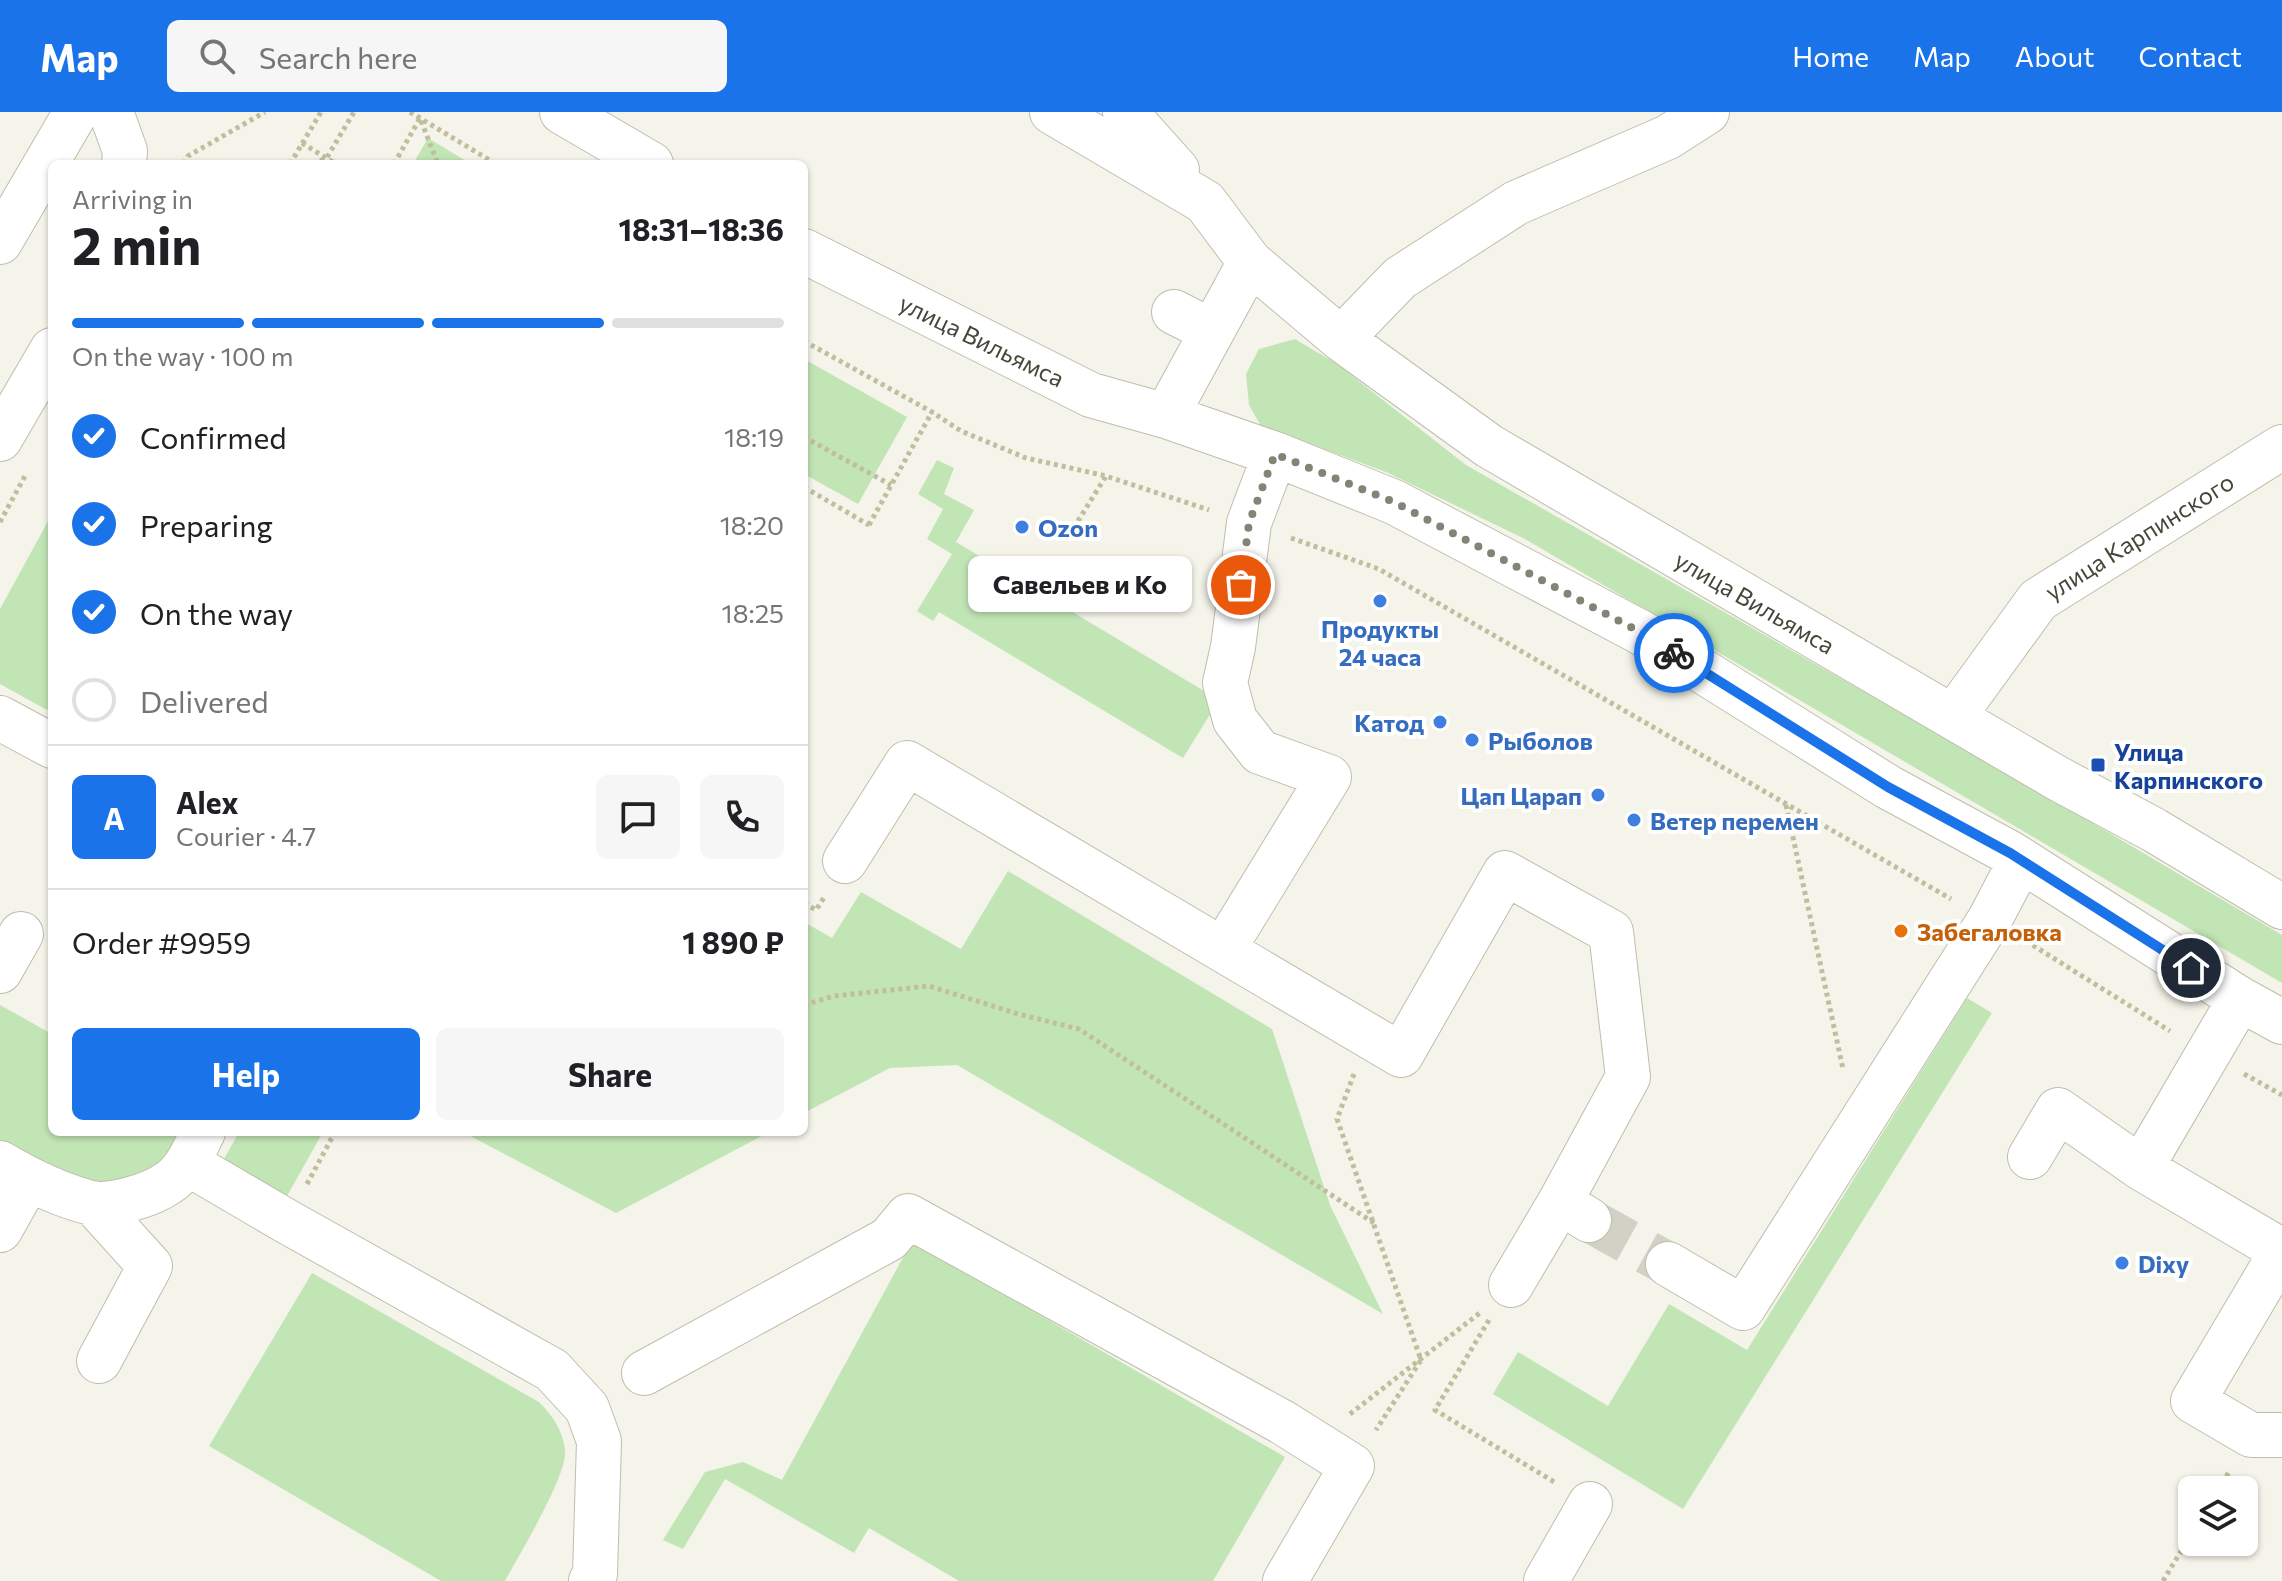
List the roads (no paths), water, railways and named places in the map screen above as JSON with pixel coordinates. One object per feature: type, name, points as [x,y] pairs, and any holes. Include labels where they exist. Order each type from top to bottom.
[{"type":"street","points":[[0,242],[76,112]]},
{"type":"street","points":[[111,112],[125,151],[124,160]]},
{"type":"street","points":[[562,112],[644,160]]},
{"type":"street","name":"улица Вильямса","points":[[1052,112],[1205,202],[1250,262],[1341,339],[1489,446],[2282,907]]},
{"type":"street","points":[[1125,112],[1205,202]]},
{"type":"street","points":[[1341,339],[1400,278],[1516,203],[1668,137],[1707,112]]},
{"type":"street","name":"улица Вильямса","points":[[808,253],[1091,395],[1166,416],[1275,454],[1394,502],[1640,632],[1888,787],[2021,860],[2240,999],[2282,1022]]},
{"type":"street","points":[[1166,416],[1192,321],[1250,262]]},
{"type":"street","points":[[0,439],[48,357]]},
{"type":"street","name":"улица Карпинского","points":[[1953,717],[2038,600],[2282,447]]},
{"type":"street","points":[[1223,950],[1329,777],[1260,752],[1235,720],[1225,683],[1233,647],[1249,523],[1275,454]]},
{"type":"street","points":[[0,718],[48,744]]},
{"type":"street","points":[[845,861],[907,763],[1401,1055],[1505,873],[1611,932],[1628,1077],[1574,1211],[1509,1289]]},
{"type":"street","points":[[1668,1264],[1743,1308],[1990,919],[2021,860]]},
{"type":"street","points":[[0,971],[21,934]]},
{"type":"street","points":[[2141,1168],[2240,999]]},
{"type":"street","points":[[2030,1157],[2058,1110],[2141,1168],[2282,1251],[2193,1401],[2272,1440]]},
{"type":"street","points":[[93,1203],[123,1201],[170,1183],[195,1148],[286,1221],[552,1370],[587,1408],[599,1441],[598,1579]]},
{"type":"street","points":[[0,1230],[14,1171],[93,1203],[150,1266],[99,1361]]},
{"type":"street","points":[[644,1373],[889,1239],[908,1216],[1282,1422],[1352,1466],[1285,1581]]},
{"type":"street","points":[[1546,1581],[1590,1504]]},
{"type":"tunnel","points":[[1589,1220],[1668,1264]]},
{"type":"place","name":"Ozon","points":[[1022,527]]},
{"type":"place","name":"Савельев и Ко","points":[[1241,585]]},
{"type":"place","name":"Продукты 24 часа","points":[[1380,601]]},
{"type":"place","name":"Катод","points":[[1440,722]]},
{"type":"place","name":"Рыболов","points":[[1472,740]]},
{"type":"place","name":"Улица Карпинского","points":[[2098,765]]},
{"type":"place","name":"Цап Царап","points":[[1598,795]]},
{"type":"place","name":"Ветер перемен","points":[[1634,820]]},
{"type":"place","name":"Забегаловка","points":[[1901,931]]},
{"type":"place","name":"Dixy","points":[[2122,1263]]}]
